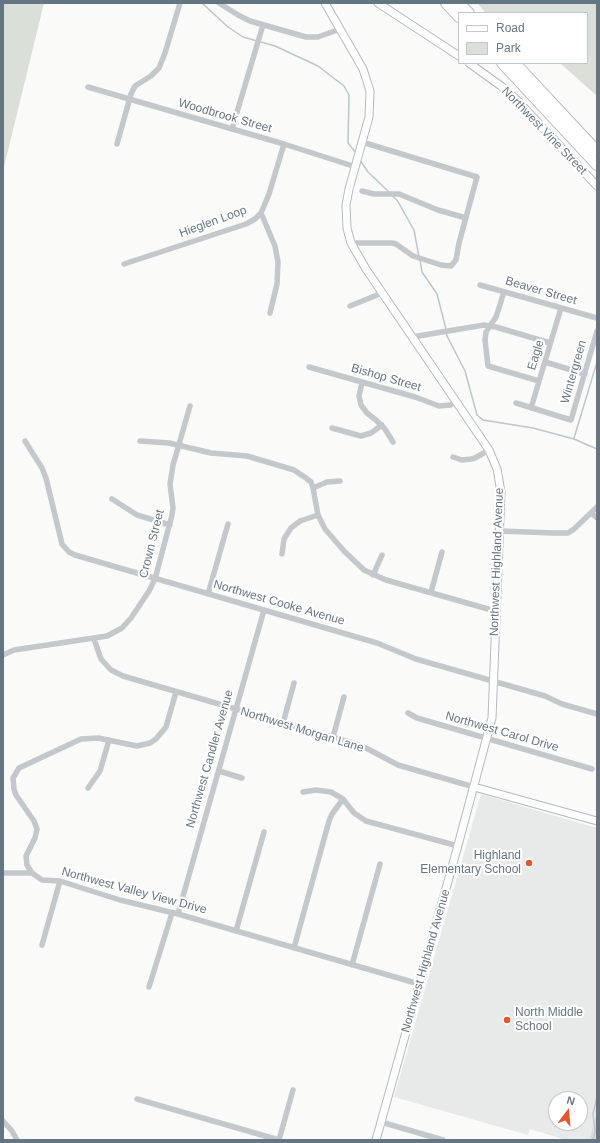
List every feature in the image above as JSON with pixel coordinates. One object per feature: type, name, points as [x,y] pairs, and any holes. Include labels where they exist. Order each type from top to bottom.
[{"type":"highway","points":[[446,3],[458,15]]},
{"type":"highway","points":[[459,3],[468,12]]},
{"type":"highway","points":[[503,64],[597,165]]},
{"type":"highway","points":[[516,64],[597,151]]},
{"type":"main road","name":"Northwest Highland Avenue","points":[[325,3],[363,69],[370,91],[370,111],[347,197],[345,212],[351,243],[359,260],[489,450],[497,470],[500,485],[492,718],[376,1140]]},
{"type":"main road","points":[[378,3],[458,55]]},
{"type":"main road","name":"Northwest Vine Street","points":[[470,64],[501,86],[517,100],[597,186]]},
{"type":"main road","name":"Northwest Morgan Lane","points":[[474,786],[597,821]]},
{"type":"street","points":[[117,144],[129,99],[135,86],[151,76],[159,68],[180,3]]},
{"type":"street","points":[[219,3],[244,18],[296,35],[312,37],[323,36],[340,29]]},
{"type":"street","points":[[232,129],[263,25]]},
{"type":"street","name":"Woodbrook Street","points":[[88,87],[284,144],[356,167]]},
{"type":"street","points":[[351,243],[392,243],[396,244],[413,256],[441,265],[451,266],[456,260],[459,243],[477,178],[362,142]]},
{"type":"street","name":"Hieglen Loop","points":[[124,264],[246,224],[255,219],[261,213],[269,194],[284,144]]},
{"type":"street","points":[[362,191],[374,194],[399,194],[447,213],[466,218]]},
{"type":"street","points":[[261,213],[275,246],[278,262],[277,284],[270,313]]},
{"type":"street","name":"Beaver Street","points":[[480,285],[597,318]]},
{"type":"street","points":[[504,292],[496,317],[486,335],[488,366],[539,381]]},
{"type":"street","points":[[350,306],[382,293]]},
{"type":"street","name":"Eagle","points":[[531,408],[561,308]]},
{"type":"street","points":[[412,337],[484,324],[550,343]]},
{"type":"street","name":"Wintergreen","points":[[531,408],[571,420],[597,331]]},
{"type":"street","points":[[545,362],[585,374]]},
{"type":"street","name":"Bishop Street","points":[[309,367],[427,401],[439,406],[450,405],[456,402]]},
{"type":"street","points":[[362,383],[359,396],[361,405],[366,413],[382,425],[393,442]]},
{"type":"street","points":[[516,403],[531,408]]},
{"type":"street","name":"Crown Street","points":[[3,655],[14,650],[107,636],[122,628],[131,618],[155,579],[170,525],[173,508],[170,484],[171,477],[178,445],[190,406]]},
{"type":"street","points":[[332,428],[361,436],[371,434],[382,425]]},
{"type":"street","name":"Northwest Cooke Avenue","points":[[25,441],[42,468],[46,478],[60,538],[65,548],[75,555],[377,642],[416,659],[545,696],[562,704],[597,714]]},
{"type":"street","points":[[140,441],[162,442],[211,453],[247,456],[284,466],[301,474],[311,482],[318,515],[324,529],[356,563],[373,575],[495,611]]},
{"type":"street","points":[[453,457],[462,460],[471,459],[489,450]]},
{"type":"street","points":[[313,488],[327,482],[340,480]]},
{"type":"street","points":[[112,499],[137,515],[170,525]]},
{"type":"street","points":[[499,531],[568,533],[597,507]]},
{"type":"street","points":[[591,512],[597,518]]},
{"type":"street","points":[[282,554],[284,539],[291,528],[300,521],[318,515]]},
{"type":"street","points":[[208,594],[228,524]]},
{"type":"street","points":[[431,592],[442,552]]},
{"type":"street","points":[[373,575],[382,555]]},
{"type":"street","name":"Northwest Candler Avenue","points":[[149,987],[175,914],[219,771],[264,610]]},
{"type":"street","name":"Northwest Morgan Lane","points":[[94,639],[101,659],[111,670],[123,676],[362,746],[398,765],[474,786]]},
{"type":"street","points":[[283,723],[294,683]]},
{"type":"street","points":[[32,873],[27,865],[26,856],[35,838],[36,825],[32,816],[16,795],[13,783],[19,768],[81,739],[98,738],[137,746],[144,745],[156,739],[166,727],[176,692]]},
{"type":"street","points":[[333,737],[344,696]]},
{"type":"street","name":"Northwest Carol Drive","points":[[408,713],[417,718],[592,769]]},
{"type":"street","points":[[88,788],[100,771],[109,740]]},
{"type":"street","points":[[219,771],[242,778]]},
{"type":"street","points":[[304,792],[325,791],[337,795],[343,799],[354,813],[366,820],[458,846]]},
{"type":"street","points":[[294,948],[329,821],[332,814],[343,799]]},
{"type":"street","points":[[236,931],[264,832]]},
{"type":"street","points":[[352,964],[380,864]]},
{"type":"street","points":[[3,873],[32,873]]},
{"type":"street","name":"Northwest Valley View Drive","points":[[32,873],[42,880],[60,881],[131,903],[236,931],[419,984]]},
{"type":"street","points":[[42,944],[60,881]]},
{"type":"street","points":[[137,1099],[263,1138],[279,1140],[293,1090]]},
{"type":"street","points":[[3,1121],[12,1131],[17,1140]]},
{"type":"street","points":[[381,1122],[439,1139]]},
{"type":"shaded area","name":"North Middle School","points":[[481,794],[597,828],[597,1112],[589,1140],[566,1140],[530,1129],[528,1135],[394,1097]]},
{"type":"green space","points":[[3,3],[44,3],[3,171]]},
{"type":"green space","points":[[477,3],[597,3],[597,96],[561,64],[588,64],[588,12],[485,12]]},
{"type":"green space","points":[[597,1112],[597,1140],[589,1140]]},
{"type":"waterway","points":[[202,3],[228,27],[243,37],[257,41]]},
{"type":"waterway","points":[[261,42],[275,46],[318,66],[344,86],[349,95],[348,143],[356,153]]},
{"type":"waterway","points":[[360,160],[368,172],[388,191]]},
{"type":"waterway","points":[[392,196],[397,200],[414,230],[419,257]]},
{"type":"waterway","points":[[420,260],[422,272],[437,294],[446,329]]},
{"type":"waterway","points":[[446,333],[465,371],[477,415],[483,420],[533,428],[574,439],[597,449]]},
{"type":"waterway","points":[[574,438],[597,362]]},
{"type":"waterway","points":[[593,1140],[595,1131],[593,1114],[597,1097]]},
{"type":"place","name":"Highland Elementary School","points":[[529,863]]},
{"type":"place","name":"North Middle School","points":[[507,1020]]}]
